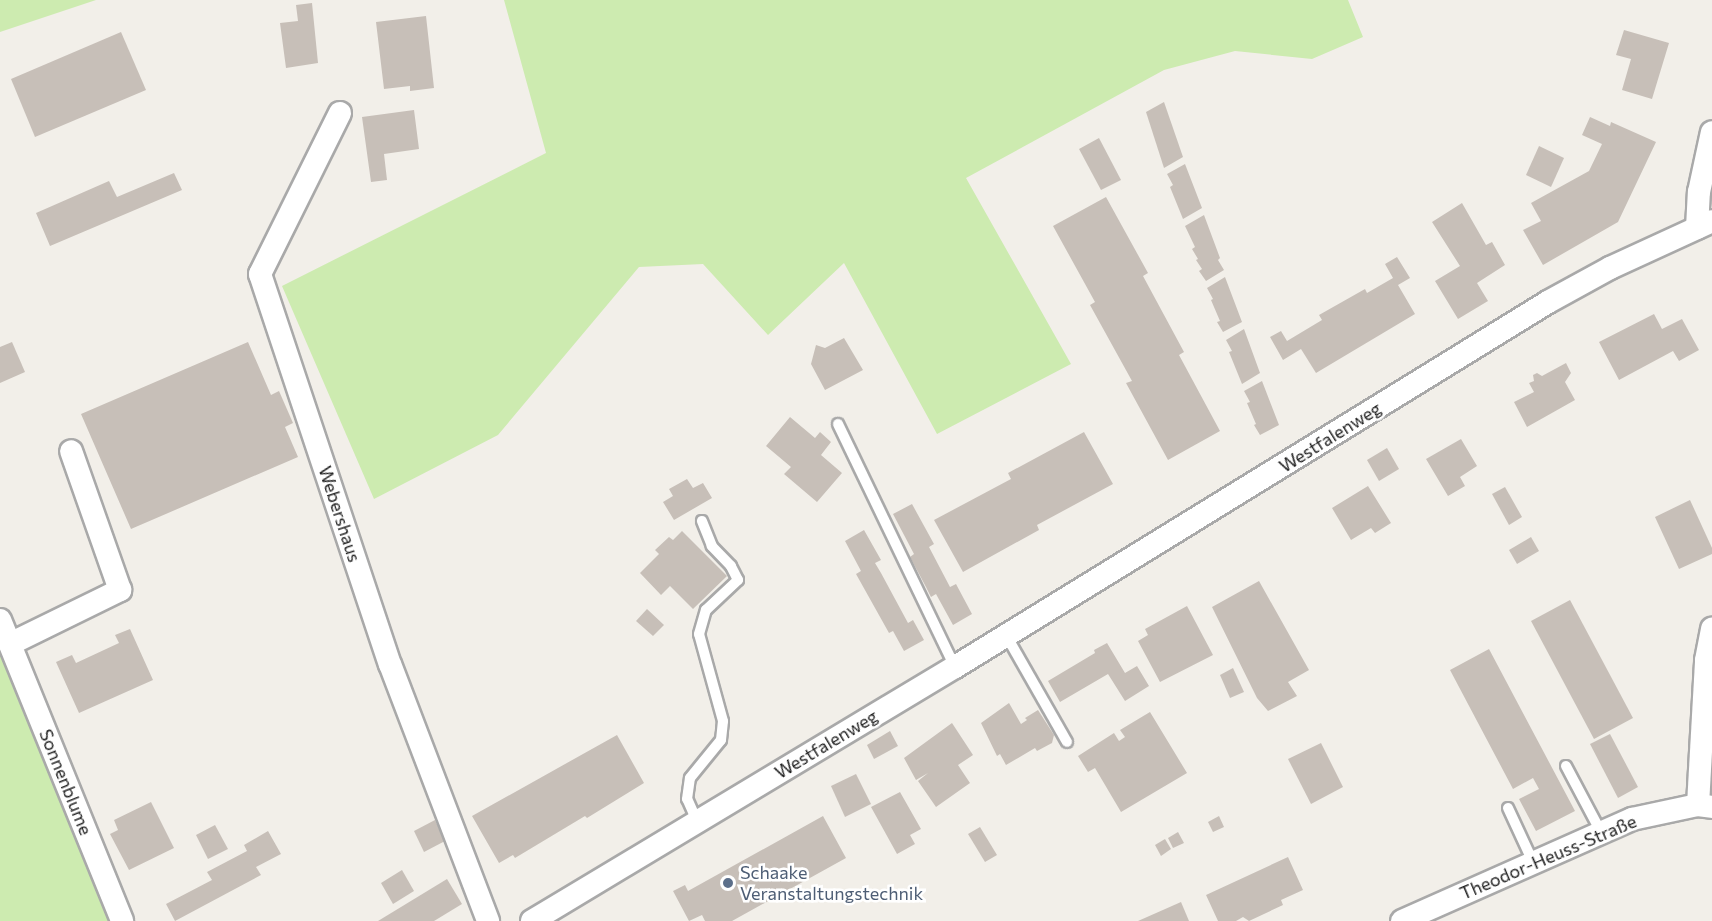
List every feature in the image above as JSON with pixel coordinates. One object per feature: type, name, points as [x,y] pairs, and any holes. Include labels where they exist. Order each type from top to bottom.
[{"type":"street","name":"Webershaus","points":[[340,113],[260,274],[390,664],[488,921]]},
{"type":"street","points":[[1705,224],[1699,192],[1712,132]]},
{"type":"street","name":"Westfalenweg","points":[[532,921],[955,667],[1548,302],[1610,268],[1705,224]]},
{"type":"street","points":[[10,644],[120,590],[70,451]]},
{"type":"street","name":"Sonnenblume","points":[[0,620],[122,921]]},
{"type":"street","name":"Theodor-Heuss-Straße","points":[[1402,921],[1632,819],[1705,806],[1706,660],[1712,629]]},
{"type":"lane","points":[[838,424],[955,667]]},
{"type":"lane","points":[[697,821],[687,799],[690,778],[721,740],[723,721],[699,634],[706,610],[738,580],[731,566],[712,546],[702,521]]},
{"type":"lane","points":[[1006,635],[1067,742]]},
{"type":"lane","points":[[1566,766],[1600,832]]},
{"type":"lane","points":[[1508,808],[1533,862]]},
{"type":"green space","points":[[0,0],[96,0],[0,32]]},
{"type":"green space","points":[[504,0],[1348,0],[1363,37],[1312,59],[1235,51],[1164,70],[966,178],[1071,364],[937,434],[844,263],[768,335],[703,264],[639,267],[498,435],[374,499],[282,286],[546,153]]},
{"type":"green space","points":[[0,643],[118,921],[0,921]]},
{"type":"building","points":[[312,3],[318,63],[286,68],[280,23],[298,21],[296,5]]},
{"type":"building","points":[[426,16],[434,88],[410,91],[410,86],[384,89],[376,22]]},
{"type":"building","points":[[1624,30],[1669,43],[1652,99],[1622,90],[1631,59],[1616,55]]},
{"type":"building","points":[[121,32],[146,90],[35,137],[11,79]]},
{"type":"building","points":[[1164,102],[1183,157],[1164,168],[1146,112]]},
{"type":"building","points":[[414,110],[419,149],[384,154],[387,180],[371,182],[362,117]]},
{"type":"building","points":[[1590,117],[1610,126],[1611,122],[1656,142],[1618,222],[1543,265],[1523,230],[1541,221],[1531,203],[1589,171],[1602,144],[1582,135]]},
{"type":"building","points":[[1099,138],[1121,180],[1101,190],[1079,149]]},
{"type":"building","points":[[1539,146],[1564,158],[1551,187],[1526,175]]},
{"type":"building","points":[[1185,164],[1202,208],[1183,219],[1170,187],[1173,185],[1167,174]]},
{"type":"building","points":[[174,173],[182,190],[50,246],[36,213],[109,181],[117,197]]},
{"type":"building","points":[[1106,197],[1148,273],[1143,276],[1184,352],[1179,355],[1220,431],[1168,460],[1126,383],[1132,381],[1090,305],[1095,302],[1053,226]]},
{"type":"building","points":[[1462,203],[1486,245],[1492,242],[1505,265],[1477,283],[1488,301],[1458,319],[1435,281],[1460,266],[1432,222]]},
{"type":"building","points":[[1204,215],[1220,258],[1218,260],[1224,270],[1206,281],[1199,271],[1202,269],[1196,260],[1198,259],[1192,249],[1195,247],[1185,226]]},
{"type":"building","points":[[1397,257],[1410,278],[1398,285],[1415,314],[1316,373],[1301,349],[1283,360],[1270,337],[1281,331],[1287,341],[1322,320],[1319,315],[1365,289],[1367,293],[1393,278],[1385,264]]},
{"type":"building","points":[[1225,277],[1242,322],[1223,332],[1217,322],[1220,321],[1207,288]]},
{"type":"building","points":[[1654,314],[1662,329],[1682,319],[1699,350],[1679,361],[1673,351],[1619,380],[1599,342]]},
{"type":"building","points":[[1244,329],[1260,373],[1242,384],[1229,352],[1232,351],[1226,340]]},
{"type":"building","points":[[844,338],[863,370],[825,390],[811,364],[816,345],[825,348]]},
{"type":"building","points":[[12,342],[25,372],[0,383],[0,347]]},
{"type":"building","points":[[248,342],[271,395],[279,391],[293,423],[285,427],[298,457],[131,529],[81,414]]},
{"type":"building","points":[[1566,363],[1571,373],[1565,382],[1575,400],[1527,427],[1514,402],[1534,392],[1529,383],[1534,381],[1533,375],[1537,373],[1542,376]]},
{"type":"building","points":[[1262,381],[1279,425],[1260,435],[1254,425],[1256,424],[1247,403],[1250,402],[1244,391]]},
{"type":"building","points":[[790,417],[815,438],[820,432],[831,442],[821,455],[842,473],[817,502],[784,474],[791,467],[766,446]]},
{"type":"building","points":[[1084,432],[1113,484],[1037,525],[1039,530],[963,572],[934,520],[1011,479],[1008,473]]},
{"type":"building","points":[[1461,439],[1477,466],[1460,477],[1465,486],[1448,496],[1426,459]]},
{"type":"building","points":[[1387,448],[1399,469],[1379,481],[1367,460]]},
{"type":"building","points":[[687,479],[693,488],[703,483],[712,498],[674,520],[663,502],[673,496],[669,489]]},
{"type":"building","points":[[1368,486],[1391,523],[1375,533],[1371,528],[1351,540],[1332,508]]},
{"type":"building","points":[[1505,487],[1522,517],[1509,525],[1492,494]]},
{"type":"building","points":[[1690,500],[1712,548],[1712,554],[1679,569],[1655,517]]},
{"type":"building","points":[[912,504],[934,544],[929,547],[950,587],[956,584],[972,614],[953,625],[936,594],[931,597],[910,557],[914,554],[893,514]]},
{"type":"building","points":[[864,530],[881,560],[875,563],[908,623],[913,620],[924,640],[904,651],[893,631],[889,633],[856,574],[861,571],[845,541]]},
{"type":"building","points":[[682,531],[727,576],[693,609],[670,586],[661,595],[640,573],[659,554],[655,550],[669,537],[673,540]]},
{"type":"building","points":[[1531,537],[1539,551],[1517,564],[1509,550]]},
{"type":"building","points":[[1259,581],[1309,670],[1288,682],[1297,696],[1268,711],[1257,698],[1212,607]]},
{"type":"building","points":[[1570,600],[1633,718],[1594,739],[1531,621]]},
{"type":"building","points":[[1187,606],[1213,655],[1160,682],[1138,641],[1148,635],[1145,629]]},
{"type":"building","points":[[647,609],[664,625],[653,636],[636,621]]},
{"type":"building","points":[[130,629],[153,680],[79,713],[56,662],[72,655],[76,663],[119,643],[115,635]]},
{"type":"building","points":[[1107,643],[1125,673],[1137,666],[1149,686],[1125,701],[1108,674],[1060,702],[1048,681],[1095,653],[1094,650]]},
{"type":"building","points":[[1489,649],[1575,811],[1536,831],[1519,799],[1539,789],[1533,778],[1513,789],[1450,670]]},
{"type":"building","points":[[1233,668],[1244,692],[1230,698],[1220,675]]},
{"type":"building","points":[[1009,703],[1021,724],[1027,720],[1025,718],[1038,710],[1054,735],[1052,743],[1037,751],[1035,748],[1006,765],[1000,754],[997,756],[981,723]]},
{"type":"building","points":[[1150,712],[1187,773],[1121,812],[1095,768],[1088,772],[1078,756],[1114,733],[1119,741],[1125,737],[1120,730]]},
{"type":"building","points":[[952,723],[973,755],[958,765],[970,783],[936,807],[918,781],[928,773],[916,780],[904,758]]},
{"type":"building","points":[[890,731],[898,746],[874,759],[867,745]]},
{"type":"building","points":[[1610,734],[1638,787],[1618,798],[1590,744]]},
{"type":"building","points":[[617,735],[644,783],[515,858],[513,855],[499,863],[472,816]]},
{"type":"building","points":[[1321,743],[1343,787],[1311,804],[1288,759]]},
{"type":"building","points":[[856,774],[871,804],[845,817],[831,786]]},
{"type":"building","points":[[900,792],[921,829],[910,835],[915,844],[897,854],[871,807]]},
{"type":"building","points":[[151,802],[174,848],[129,870],[110,834],[118,830],[114,820]]},
{"type":"building","points":[[823,816],[846,858],[732,921],[705,921],[702,915],[689,921],[673,891],[685,885],[688,891]]},
{"type":"building","points":[[1219,816],[1224,827],[1213,832],[1208,822]]},
{"type":"building","points":[[435,820],[445,841],[424,852],[414,831]]},
{"type":"building","points":[[215,825],[228,849],[208,859],[196,835]]},
{"type":"building","points":[[980,827],[997,855],[985,862],[968,834]]},
{"type":"building","points":[[268,831],[281,854],[256,867],[261,875],[175,921],[166,904],[212,880],[207,872],[247,851],[244,845]]},
{"type":"building","points":[[1178,832],[1184,843],[1173,848],[1168,838]]},
{"type":"building","points":[[1165,839],[1171,849],[1161,856],[1155,845]]},
{"type":"building","points":[[1288,857],[1303,890],[1281,900],[1283,905],[1249,921],[1243,917],[1236,921],[1218,921],[1206,895]]},
{"type":"building","points":[[402,870],[414,891],[393,904],[381,883]]},
{"type":"building","points":[[447,879],[462,904],[439,918],[434,921],[378,921]]},
{"type":"building","points":[[1181,902],[1189,921],[1138,921]]},
{"type":"place","name":"Schaake Veranstaltungstechnik","points":[[728,883]]}]
